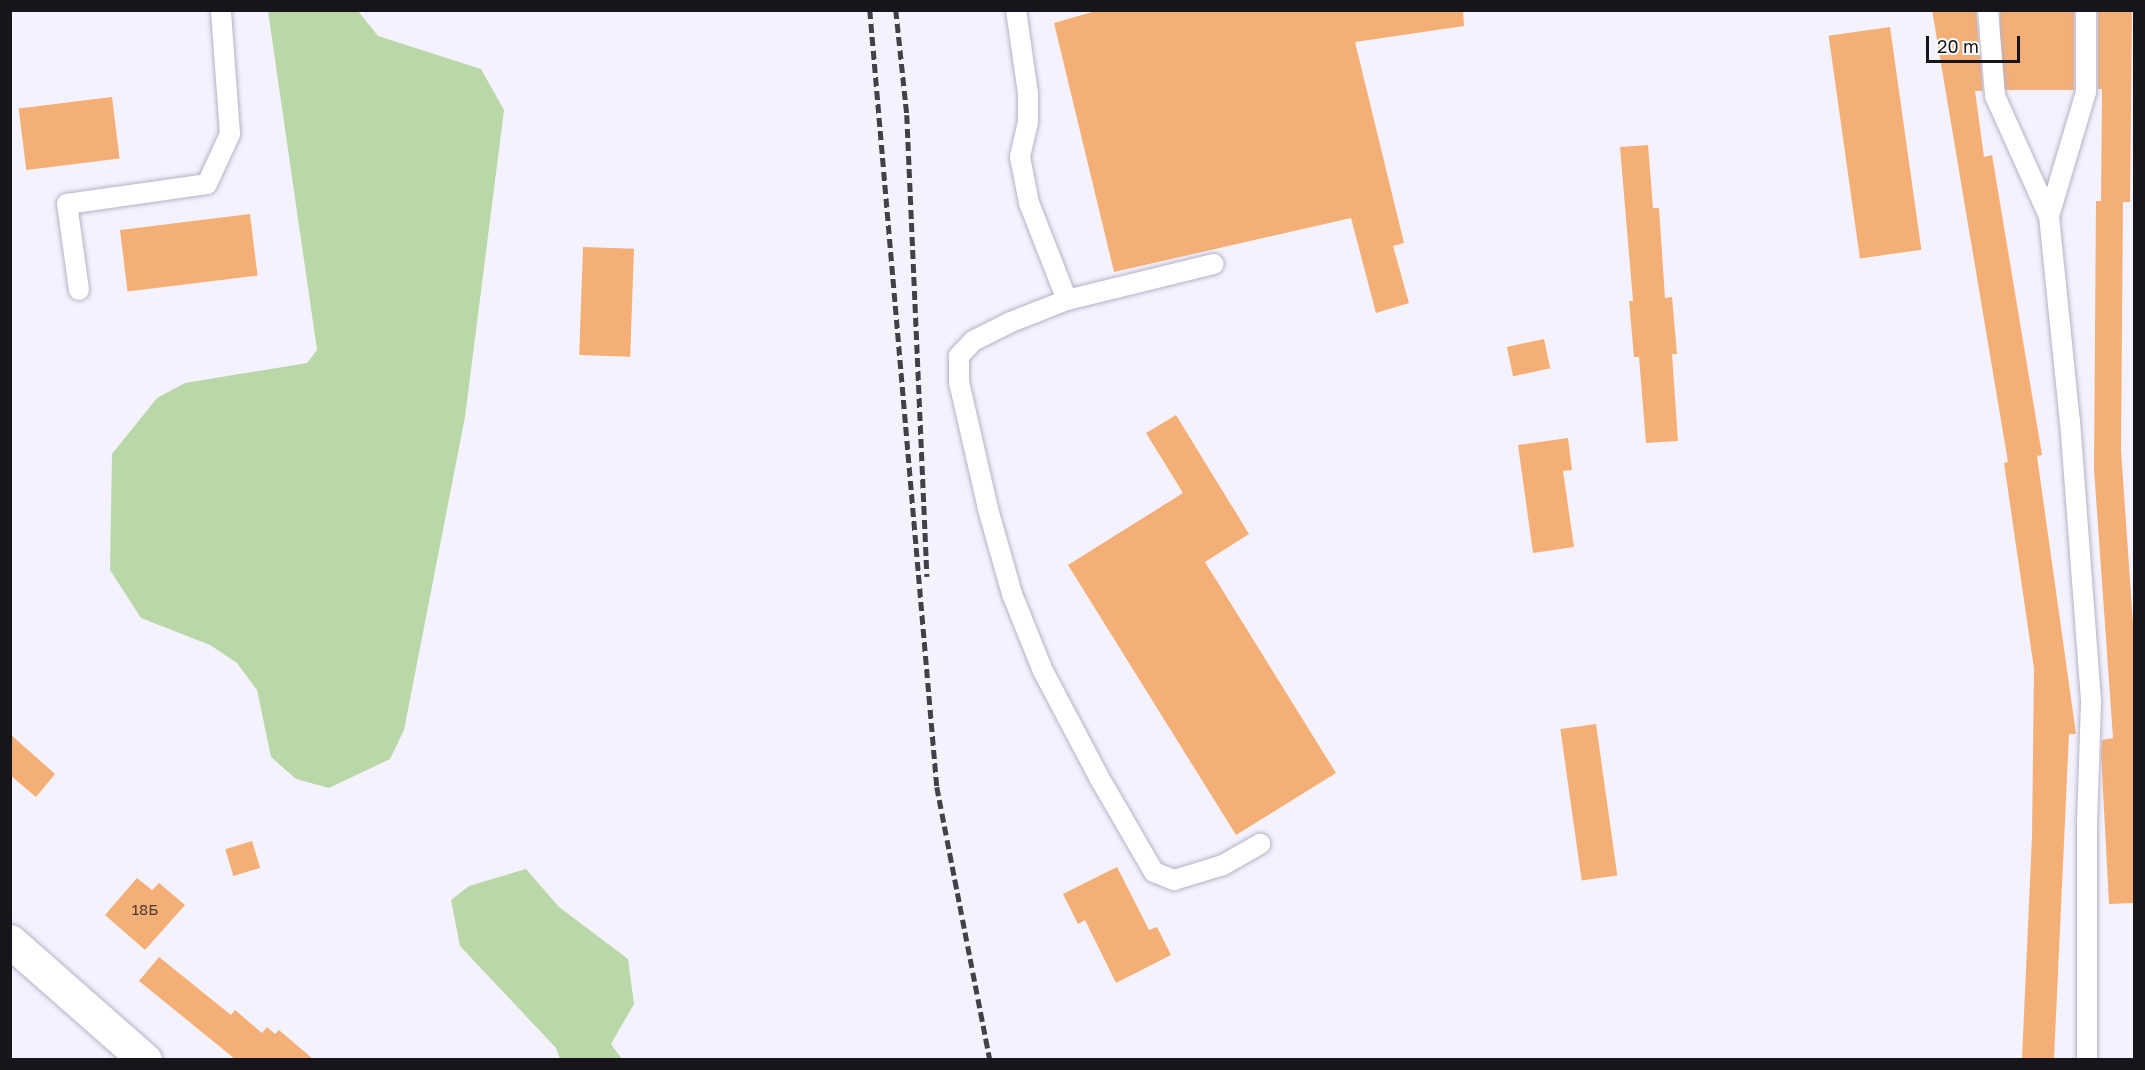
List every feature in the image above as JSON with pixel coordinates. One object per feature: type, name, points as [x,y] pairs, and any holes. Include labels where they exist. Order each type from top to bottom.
[{"type":"street","points":[[10,941],[146,1059]]},
{"type":"lane","points":[[79,290],[67,204],[207,184],[230,134],[221,10]]},
{"type":"lane","points":[[1016,10],[1028,93],[1028,122],[1020,156],[1029,203],[1068,300]]},
{"type":"lane","points":[[1988,10],[1995,96],[2049,216],[2071,433],[2091,703],[2086,837],[2087,1059]]},
{"type":"lane","points":[[2049,216],[2086,92],[2086,10]]},
{"type":"lane","points":[[1214,264],[1068,300],[1011,322],[973,341],[959,356],[959,382],[988,509],[1012,594],[1043,670],[1100,780],[1154,872],[1174,880],[1223,865],[1260,844]]},
{"type":"green space","points":[[268,11],[358,11],[378,36],[481,69],[504,110],[465,417],[404,730],[390,759],[329,788],[296,779],[271,757],[257,690],[237,663],[210,645],[141,618],[110,570],[112,454],[157,398],[185,383],[307,363],[317,350]]},
{"type":"green space","points":[[526,869],[559,907],[628,959],[634,1004],[611,1044],[622,1059],[560,1059],[556,1048],[460,946],[451,900],[469,886]]},
{"type":"building","points":[[1099,10],[1463,10],[1464,26],[1355,42],[1404,243],[1393,246],[1409,303],[1376,313],[1351,218],[1114,272],[1054,23]]},
{"type":"building","points":[[1932,10],[1976,10],[1983,91],[1975,91],[1984,157],[1992,155],[2042,455],[2037,456],[2076,734],[2069,734],[2054,1059],[2022,1059],[2032,836],[2034,669],[2004,463],[2008,462]]},
{"type":"building","points":[[2000,10],[2074,10],[2074,90],[2000,90]]},
{"type":"building","points":[[2098,10],[2132,10],[2130,202],[2123,202],[2121,450],[2134,638],[2134,903],[2109,904],[2101,753],[2102,740],[2113,738],[2094,469],[2096,201],[2101,201],[2102,89],[2098,89]]},
{"type":"building","points":[[1890,27],[1921,250],[1860,258],[1829,36]]},
{"type":"building","points":[[112,97],[120,159],[26,170],[19,108]]},
{"type":"building","points":[[1648,145],[1653,208],[1659,208],[1665,298],[1672,297],[1677,354],[1672,354],[1678,441],[1646,443],[1639,357],[1634,357],[1629,301],[1633,301],[1620,147]]},
{"type":"building","points":[[250,214],[258,276],[128,292],[120,230]]},
{"type":"building","points":[[583,247],[634,249],[630,357],[579,355]]},
{"type":"building","points":[[1544,339],[1550,368],[1513,376],[1507,347]]},
{"type":"building","points":[[1176,415],[1249,534],[1205,562],[1336,773],[1236,835],[1068,565],[1183,493],[1146,433]]},
{"type":"building","points":[[1568,438],[1572,470],[1563,471],[1574,547],[1533,553],[1518,445]]},
{"type":"building","points":[[1596,724],[1617,876],[1582,881],[1560,729]]},
{"type":"building","points":[[10,734],[55,774],[36,797],[10,775]]},
{"type":"building","points":[[252,841],[260,868],[233,876],[225,849]]},
{"type":"building","points":[[1117,867],[1149,930],[1157,927],[1171,955],[1116,983],[1085,920],[1078,924],[1063,894]]},
{"type":"building","points":[[137,878],[152,890],[159,883],[185,905],[145,950],[105,915]]},
{"type":"building","points":[[159,957],[231,1015],[235,1010],[262,1033],[267,1027],[275,1034],[279,1030],[313,1059],[235,1059],[139,981]]},
{"type":"railway","points":[[870,10],[937,787],[990,1060]]},
{"type":"railway","points":[[896,10],[907,115],[927,577]]}]
